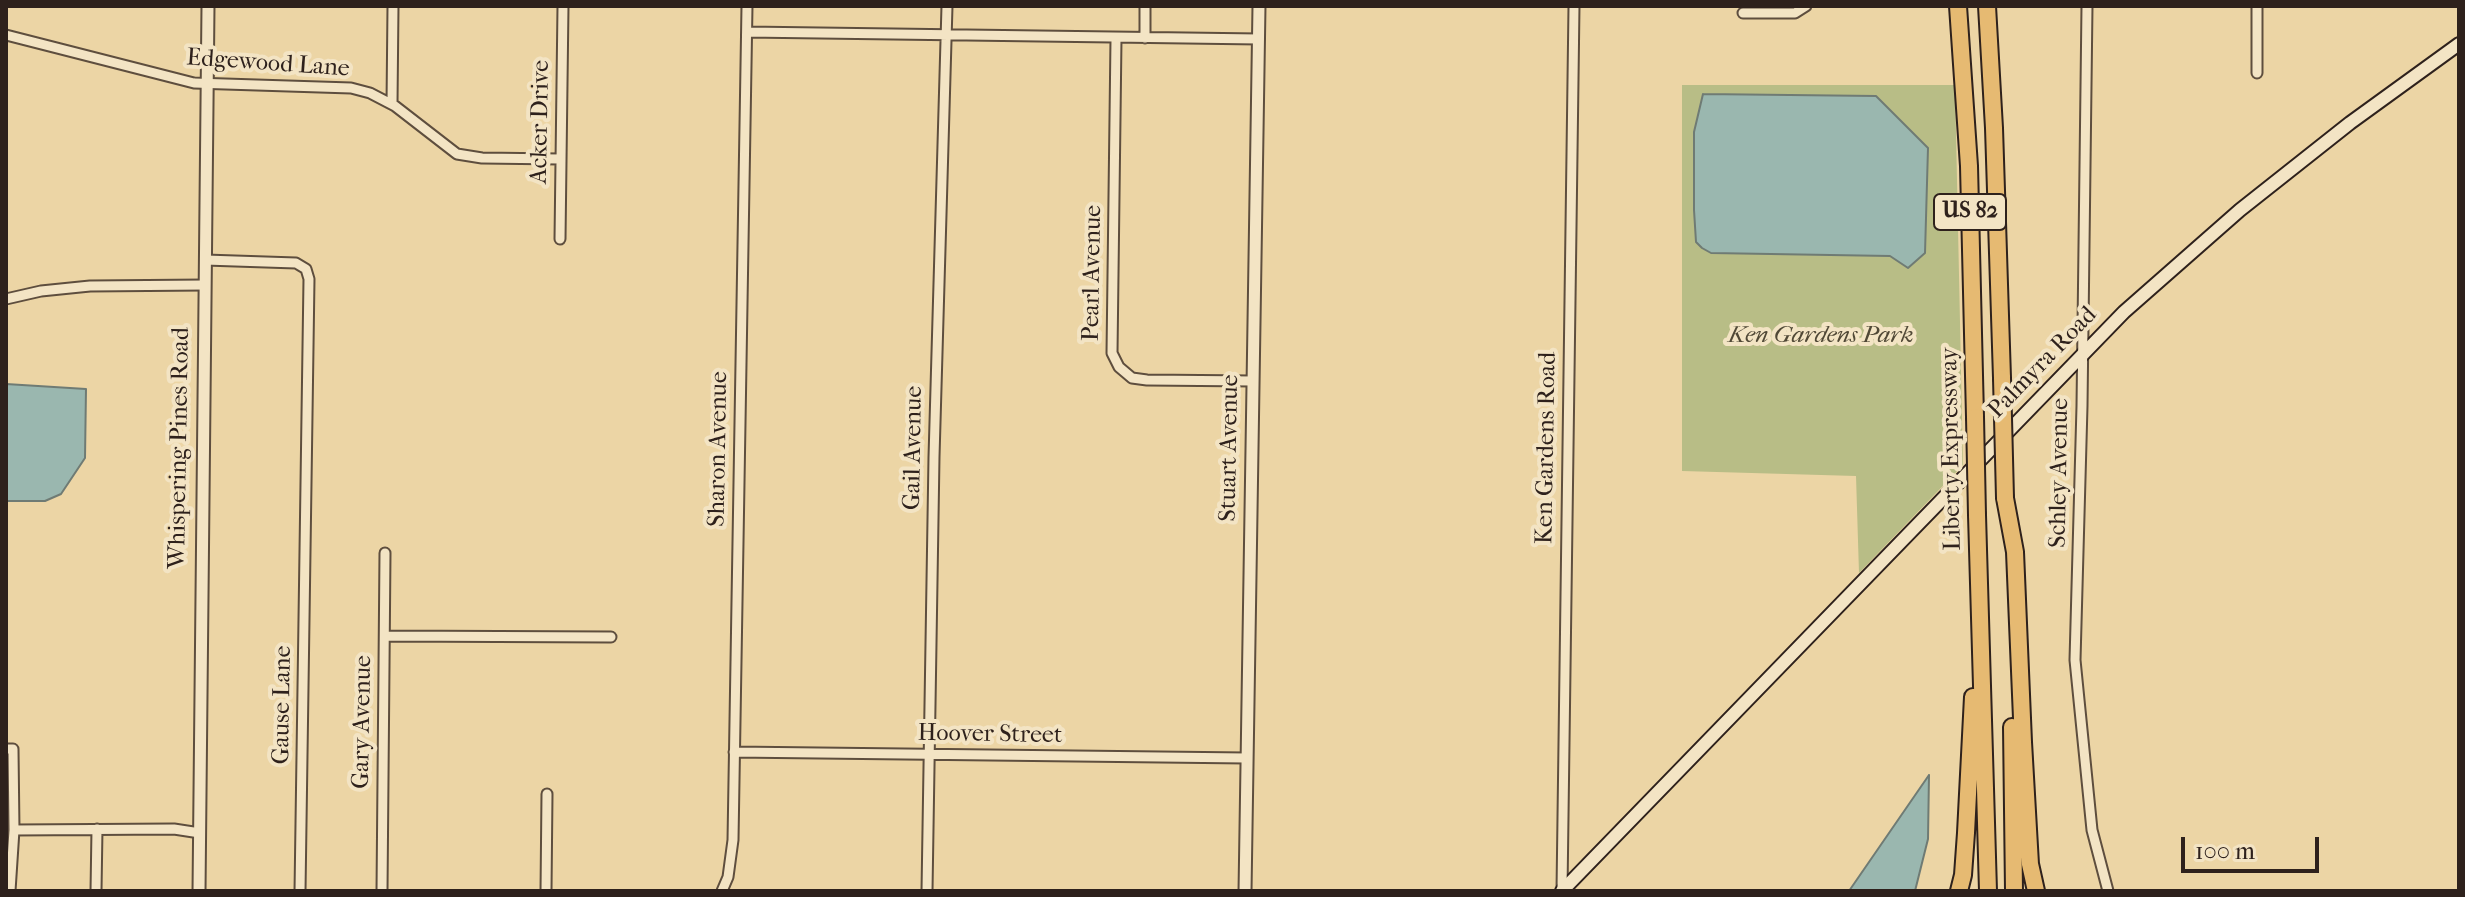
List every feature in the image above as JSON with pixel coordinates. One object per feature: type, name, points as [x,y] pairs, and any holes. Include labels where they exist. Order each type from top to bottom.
[{"type":"highway","name":"Liberty Expressway","points":[[1958,6],[1969,166],[1979,597],[1977,753]]},
{"type":"highway","name":"US 82","points":[[1987,6],[2017,743]]},
{"type":"highway","points":[[2014,891],[2017,743]]},
{"type":"highway","points":[[2017,743],[2030,864],[2036,891]]},
{"type":"highway","points":[[1959,891],[1977,753]]},
{"type":"highway","points":[[1977,753],[1988,891]]},
{"type":"main road","name":"Palmyra Road","points":[[1562,891],[2124,312],[2240,210],[2350,123],[2459,44]]},
{"type":"street","name":"Whispering Pines Road","points":[[199,891],[208,6]]},
{"type":"street","points":[[392,104],[393,6]]},
{"type":"street","name":"Acker Drive","points":[[560,239],[563,6]]},
{"type":"street","name":"Sharon Avenue","points":[[722,891],[728,877],[733,840],[747,6]]},
{"type":"street","name":"Gail Avenue","points":[[927,891],[934,457],[947,6]]},
{"type":"street","points":[[1145,6],[1145,38]]},
{"type":"street","name":"Stuart Avenue","points":[[1245,891],[1259,6]]},
{"type":"street","name":"Ken Gardens Road","points":[[1562,891],[1574,6]]},
{"type":"street","points":[[1743,13],[1795,13],[1806,6]]},
{"type":"street","name":"Schley Avenue","points":[[2087,6],[2075,660],[2092,830],[2108,891]]},
{"type":"street","points":[[2257,6],[2257,73]]},
{"type":"street","points":[[747,32],[1259,39]]},
{"type":"street","name":"Edgewood Lane","points":[[6,35],[207,84],[351,88],[392,104],[457,154],[482,158],[560,159]]},
{"type":"street","name":"Pearl Avenue","points":[[1116,39],[1112,353],[1119,367],[1132,378],[1253,381]]},
{"type":"street","name":"Gause Lane","points":[[205,260],[296,263],[306,269],[309,279],[300,891]]},
{"type":"street","points":[[6,299],[41,291],[90,286],[205,285]]},
{"type":"street","name":"Gary Avenue","points":[[382,891],[385,553]]},
{"type":"street","points":[[385,636],[611,637]]},
{"type":"street","points":[[6,749],[13,749],[14,830],[10,891]]},
{"type":"street","name":"Hoover Street","points":[[734,752],[1246,758]]},
{"type":"street","points":[[546,891],[547,794]]},
{"type":"street","points":[[96,891],[97,829]]},
{"type":"street","points":[[14,830],[174,829],[200,833]]},
{"type":"green space","name":"Ken Gardens Park","points":[[1682,85],[1955,85],[1963,465],[1859,573],[1856,476],[1682,471]]},
{"type":"water","points":[[1703,94],[1876,96],[1928,148],[1925,253],[1908,268],[1890,256],[1711,253],[1702,248],[1696,242],[1694,132]]},
{"type":"water","points":[[6,384],[86,389],[85,458],[61,494],[45,501],[6,501]]},
{"type":"water","points":[[1929,775],[1928,839],[1915,891],[1849,891]]}]
